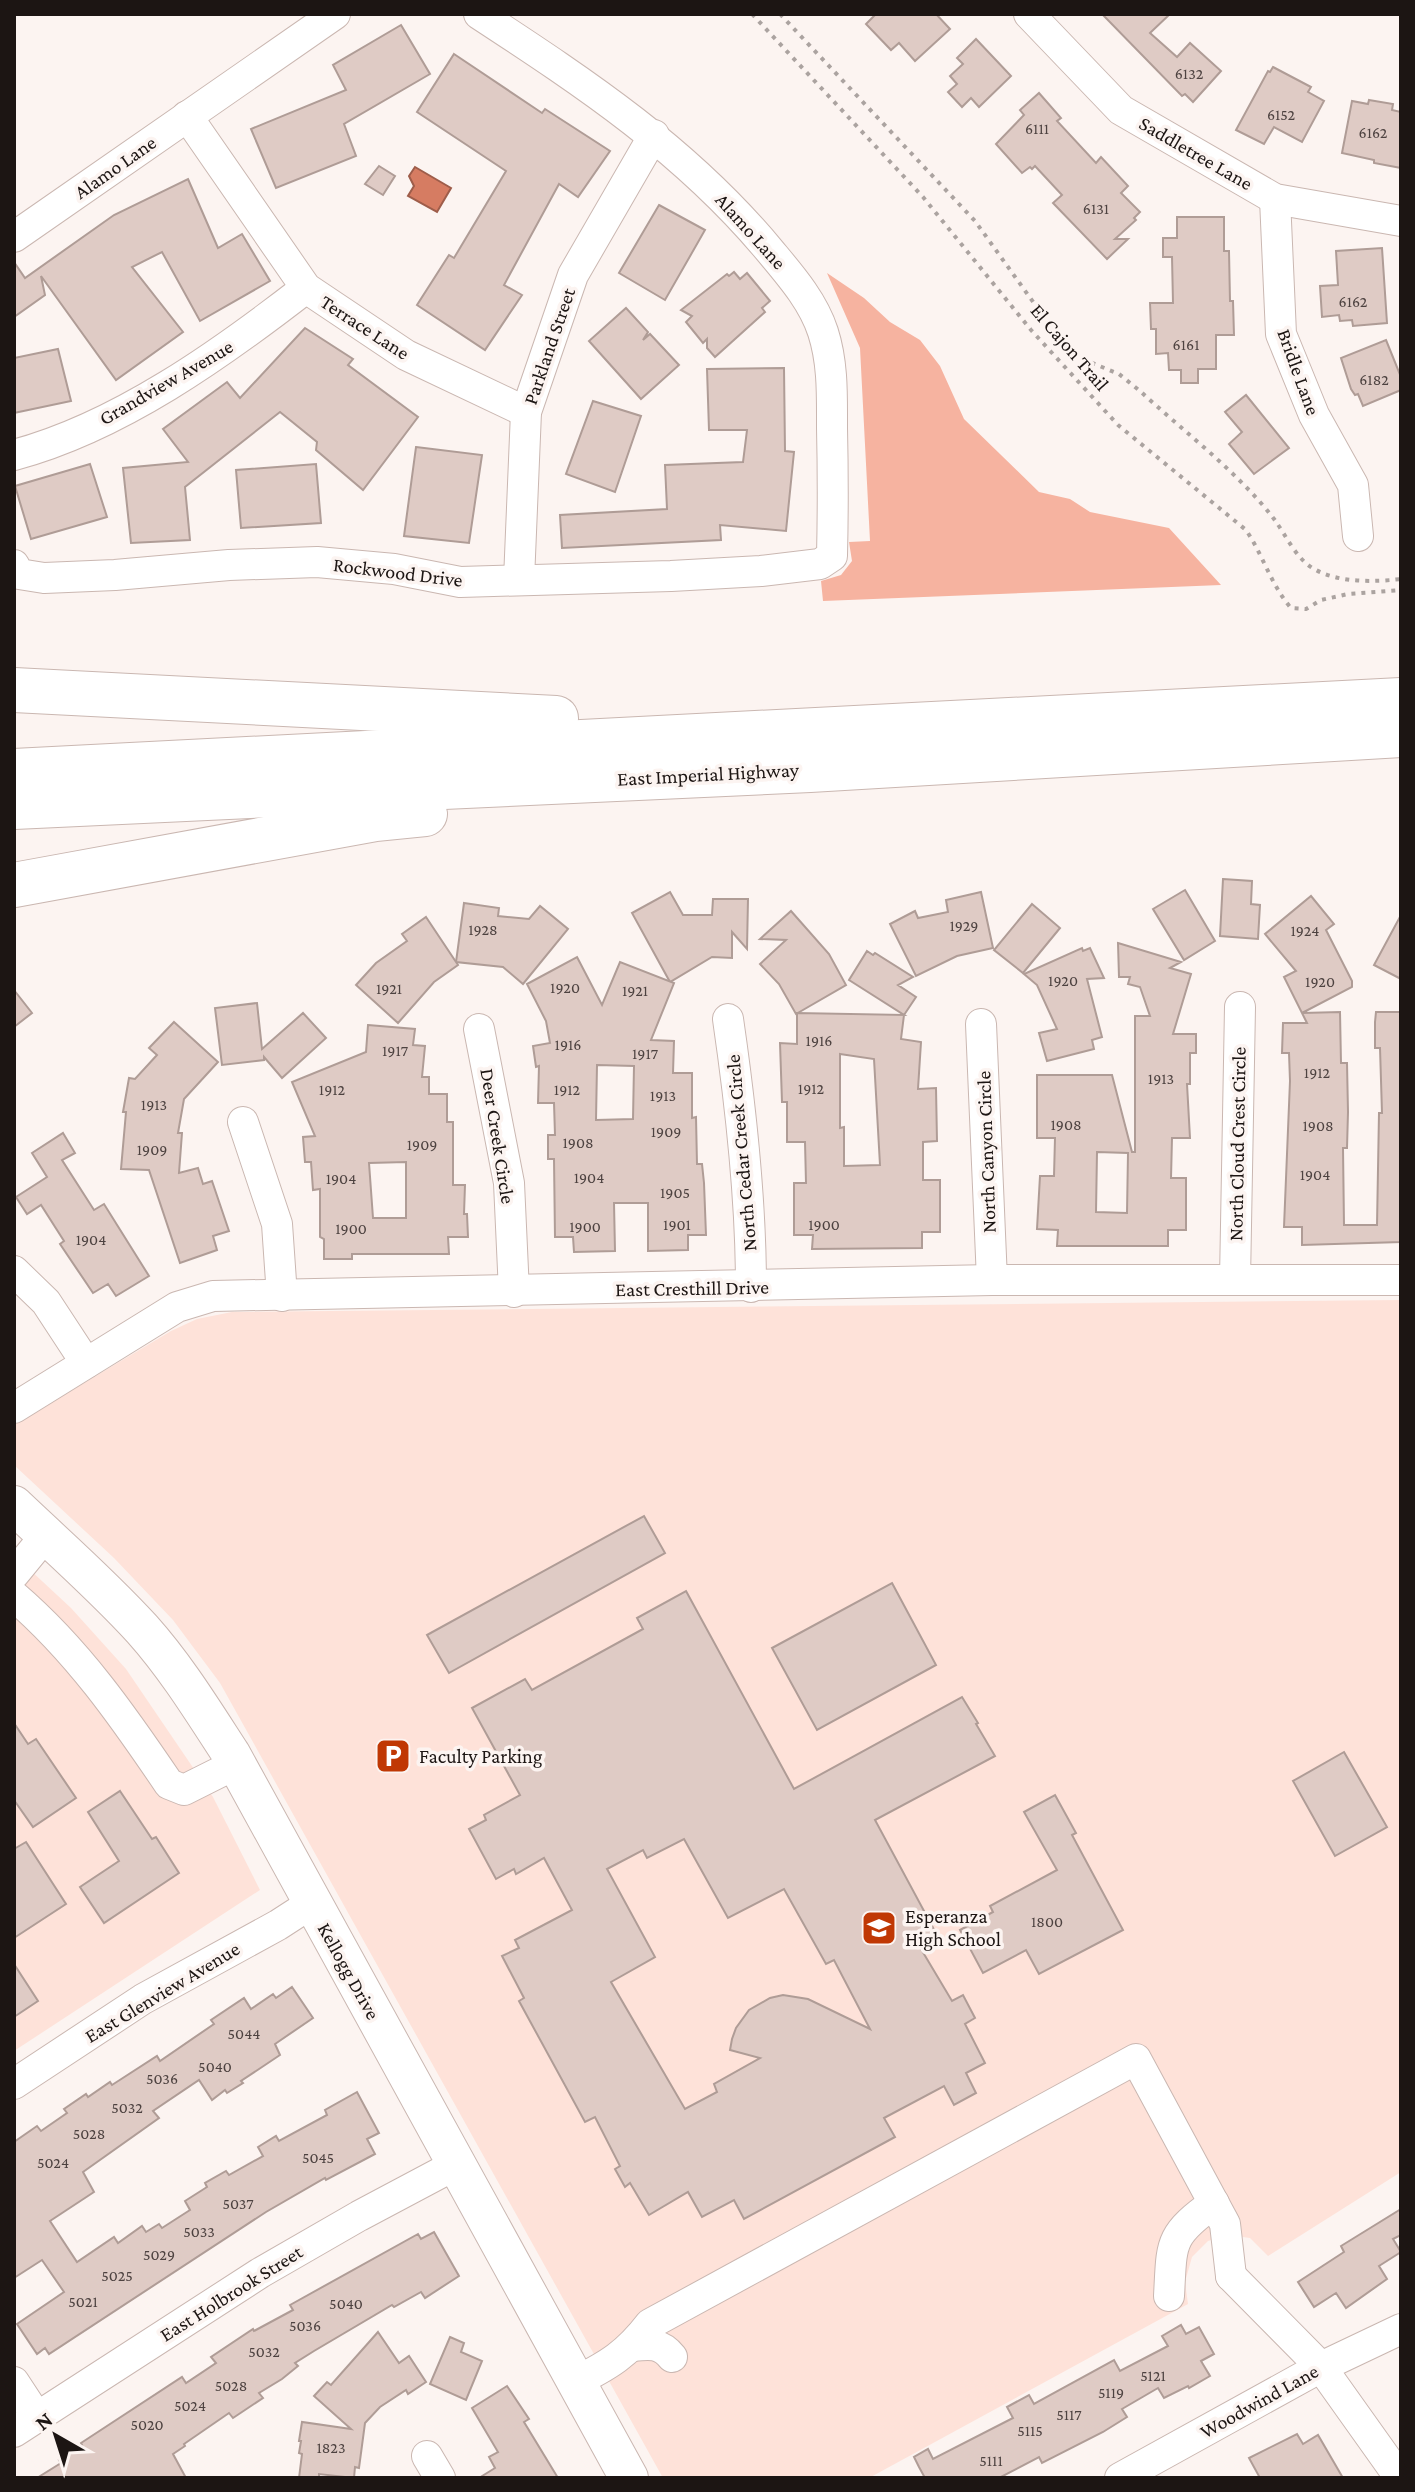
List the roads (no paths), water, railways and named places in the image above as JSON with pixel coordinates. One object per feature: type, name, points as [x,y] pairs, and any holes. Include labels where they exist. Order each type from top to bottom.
[{"type":"highway","points":[[14,690],[804,750]]},
{"type":"highway","name":"East Imperial Highway","points":[[14,807],[804,750],[1401,700]]},
{"type":"highway","name":"East Imperial Highway","points":[[14,771],[1401,735]]},
{"type":"highway","points":[[14,885],[375,819],[804,750]]},
{"type":"main road","name":"Kellogg Drive","points":[[14,1505],[108,1592],[144,1632],[186,1686],[236,1764],[629,2478]]},
{"type":"street","name":"Alamo Lane","points":[[14,237],[335,14]]},
{"type":"street","name":"Alamo Lane","points":[[479,14],[566,70],[654,135],[701,176],[802,289],[822,329],[831,363],[832,556]]},
{"type":"street","name":"Saddletree Lane","points":[[1029,14],[1121,110],[1275,199],[1401,221]]},
{"type":"street","name":"Terrace Lane","points":[[187,116],[306,288],[406,355],[526,412]]},
{"type":"street","name":"Parkland Street","points":[[519,580],[526,412],[573,275],[654,135]]},
{"type":"street","name":"Bridle Lane","points":[[1275,199],[1281,334],[1314,415],[1353,485],[1358,536]]},
{"type":"street","name":"Grandview Avenue","points":[[14,455],[70,435],[146,397],[240,339],[306,288]]},
{"type":"street","name":"Rockwood Drive","points":[[14,565],[19,574],[44,578],[317,562],[394,569],[460,582],[761,571],[820,564],[832,556]]},
{"type":"street","name":"North Cloud Crest Circle","points":[[1235,1280],[1240,1007]]},
{"type":"street","name":"North Cedar Creek Circle","points":[[728,1019],[741,1103],[751,1230],[751,1287]]},
{"type":"street","name":"North Canyon Circle","points":[[981,1024],[992,1280]]},
{"type":"street","name":"Deer Creek Circle","points":[[479,1029],[509,1183],[514,1292]]},
{"type":"street","points":[[243,1122],[277,1224],[282,1296]]},
{"type":"street","points":[[14,1271],[46,1302],[86,1363]]},
{"type":"street","name":"East Cresthill Drive","points":[[14,1408],[177,1307],[213,1296],[992,1280],[1401,1280]]},
{"type":"street","points":[[14,1574],[46,1535]]},
{"type":"street","points":[[14,1596],[77,1658],[116,1707],[169,1784],[184,1790],[236,1764]]},
{"type":"street","name":"East Glenview Avenue","points":[[14,2084],[143,1999],[312,1903]]},
{"type":"street","points":[[575,2382],[614,2363],[633,2346],[650,2324],[1136,2059],[1227,2218],[1231,2276],[1321,2367],[1400,2478]]},
{"type":"street","name":"East Holbrook Street","points":[[25,2424],[285,2258],[455,2165]]},
{"type":"street","points":[[1169,2296],[1172,2246],[1189,2221],[1227,2218]]},
{"type":"street","name":"Woodwind Lane","points":[[1120,2478],[1321,2367],[1401,2329]]},
{"type":"street","points":[[633,2346],[652,2344],[665,2348],[672,2357]]},
{"type":"street","points":[[14,2382],[25,2424]]},
{"type":"place","name":"Faculty Parking","points":[[393,1756]]},
{"type":"place","name":"Esperanza High School","points":[[879,1928]]}]
